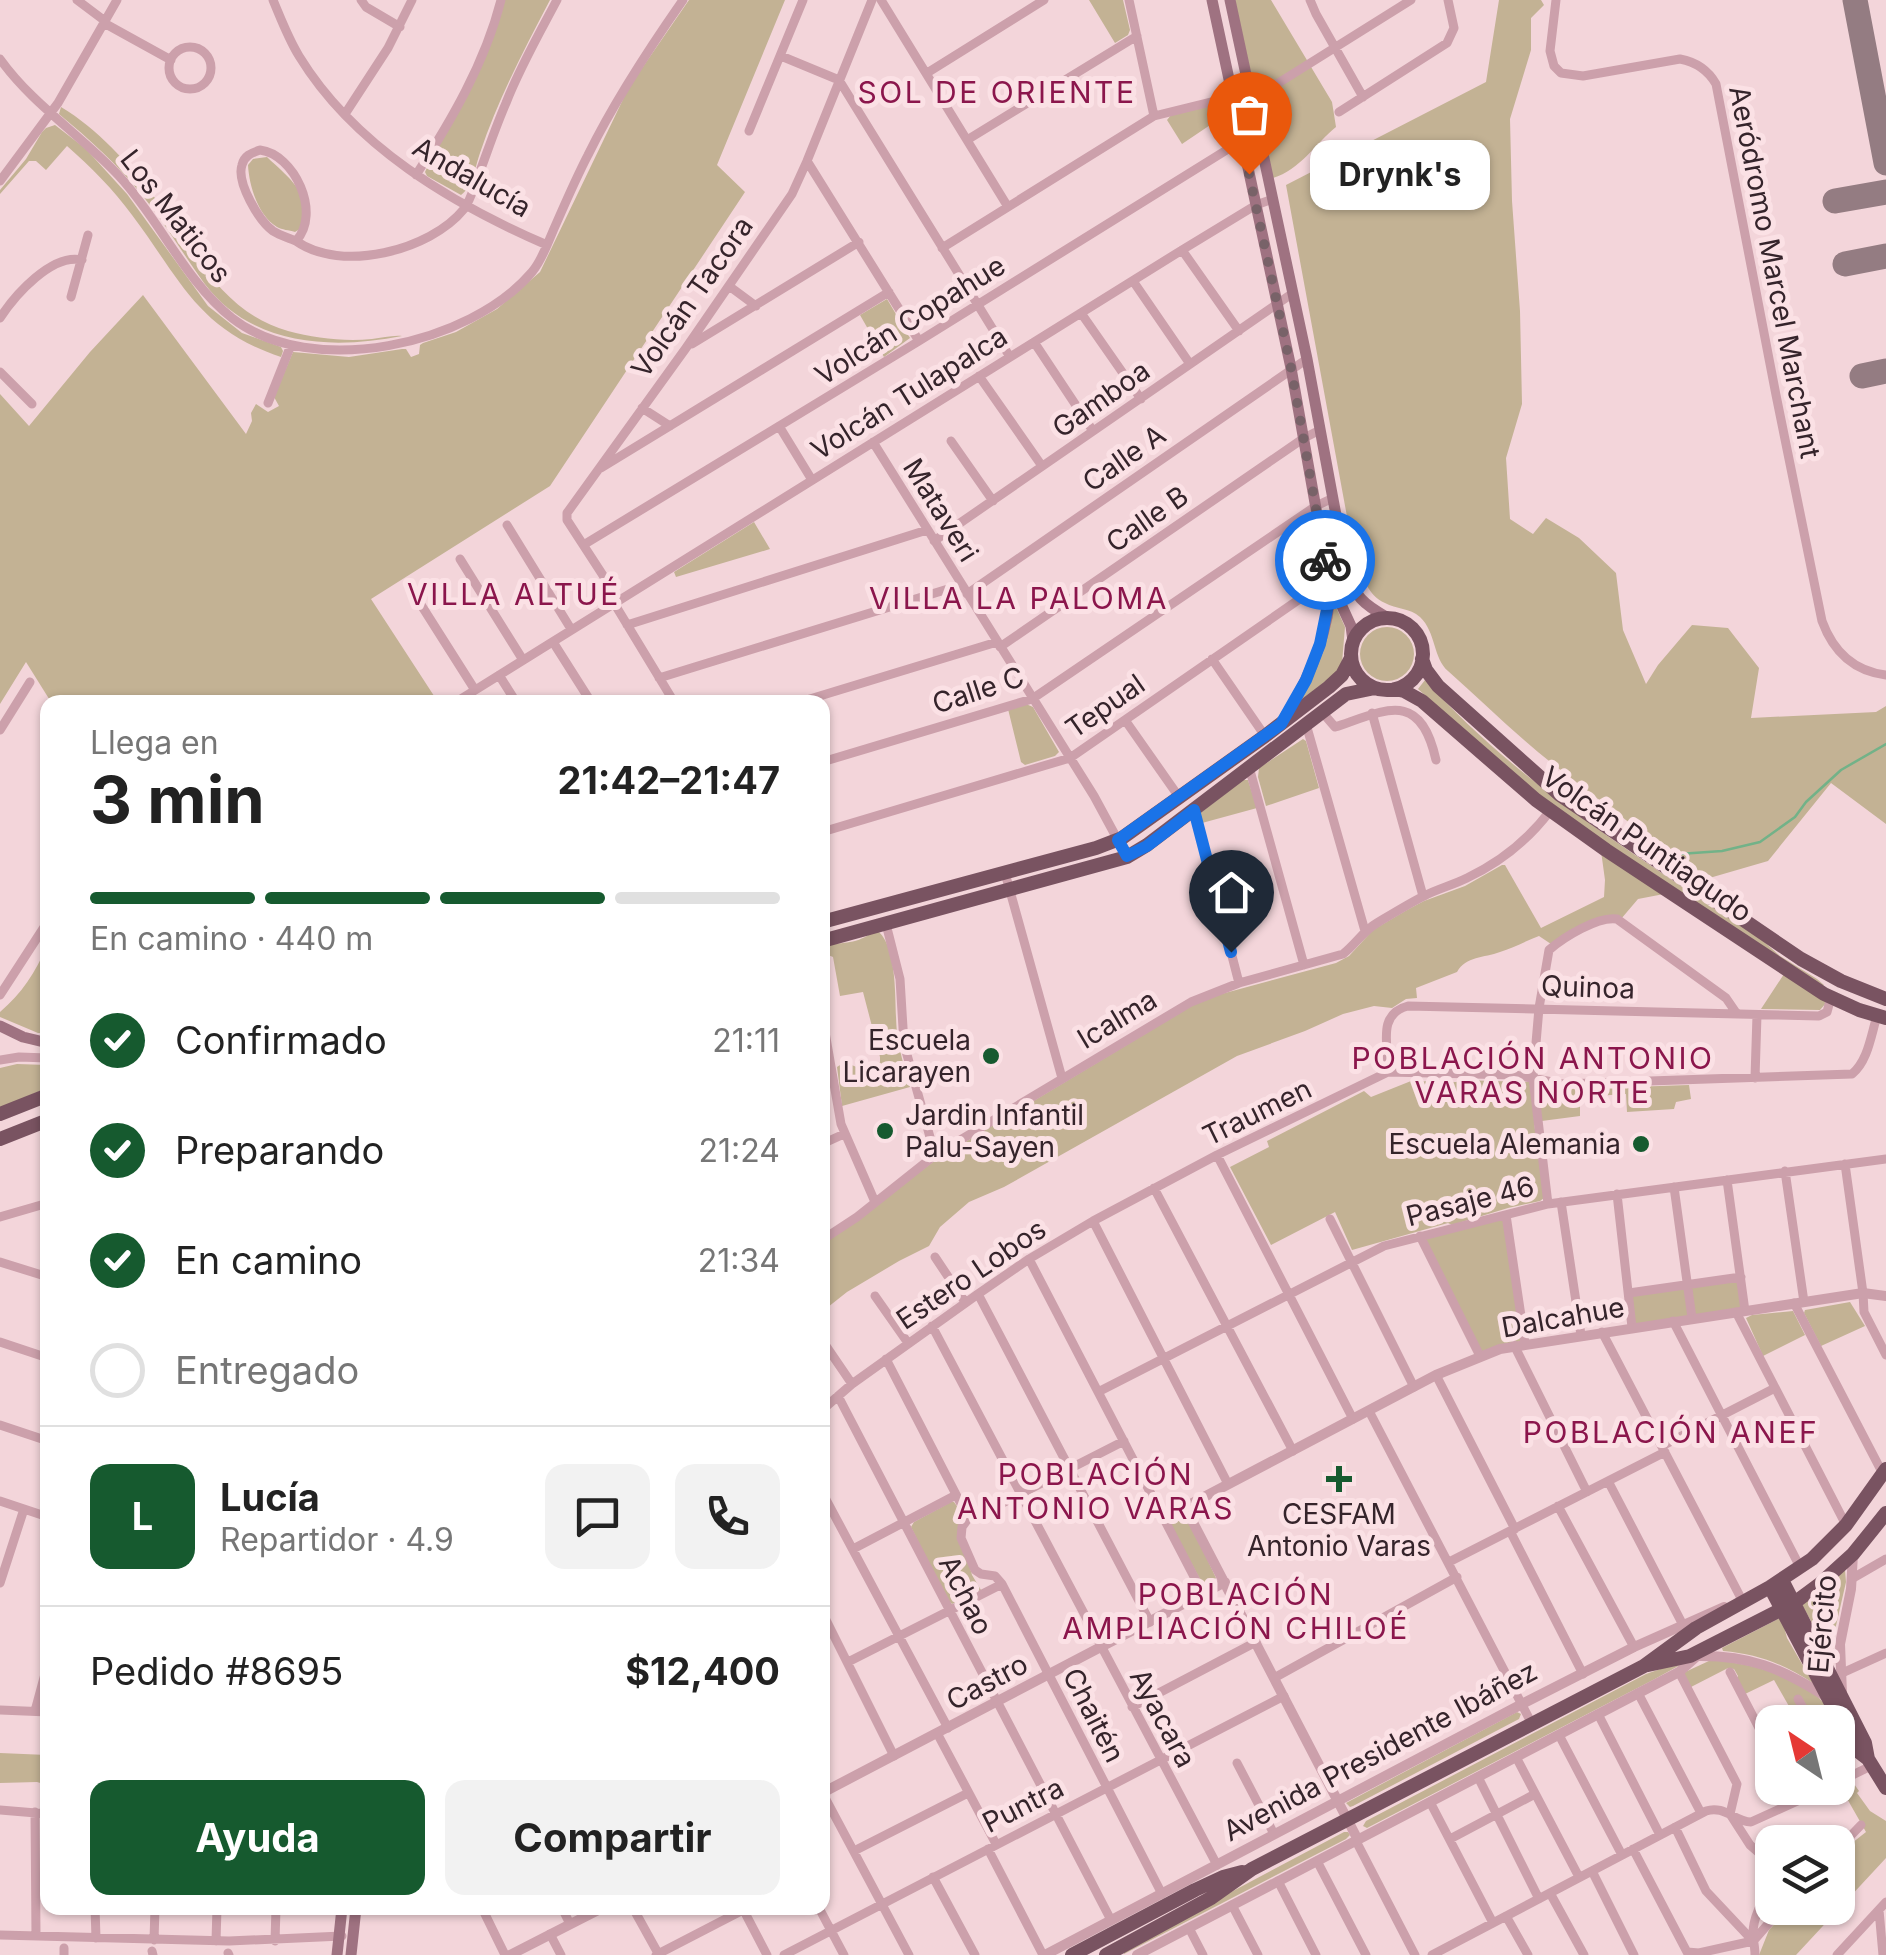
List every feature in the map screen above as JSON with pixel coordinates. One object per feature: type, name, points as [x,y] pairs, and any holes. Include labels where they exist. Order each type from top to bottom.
[{"type":"main road","points":[[1212,0],[1278,304],[1330,579],[1330,600],[1317,656],[1281,724]]},
{"type":"main road","points":[[830,939],[1127,856],[1147,846],[1346,694],[1375,688],[1395,689],[1414,678],[1422,658],[1420,639],[1407,624],[1366,606],[1346,569],[1307,359],[1230,0]]},
{"type":"main road","points":[[830,920],[1118,840],[1335,682],[1351,658],[1353,640],[1351,626],[1330,579]]},
{"type":"main road","points":[[1353,640],[1364,626],[1388,618]]},
{"type":"main road","points":[[1351,658],[1358,676],[1375,688]]},
{"type":"main road","name":"Volcán Puntiagudo","points":[[1422,658],[1438,686],[1560,795],[1816,968],[1863,992],[1884,1010]]},
{"type":"main road","name":"Volcán Puntiagudo","points":[[1395,689],[1404,690],[1432,708],[1550,811],[1736,938],[1831,997],[1884,1010]]},
{"type":"main road","points":[[1816,968],[1831,997]]},
{"type":"main road","points":[[0,1026],[40,1041]]},
{"type":"main road","points":[[0,1114],[40,1098]]},
{"type":"main road","points":[[0,1139],[40,1123]]},
{"type":"main road","name":"Avenida Presidente Ibáñez","points":[[1072,1955],[1107,1951],[1195,1890],[1252,1870],[1644,1666],[1696,1628],[1776,1583],[1824,1548],[1846,1525],[1884,1471]]},
{"type":"main road","name":"Avenida Presidente Ibáñez","points":[[1644,1666],[1697,1654],[1788,1606],[1852,1554],[1885,1514]]},
{"type":"main road","name":"Ejército","points":[[1776,1583],[1835,1699],[1855,1749],[1886,1788]]},
{"type":"main road","points":[[343,1915],[350,1955]]},
{"type":"main road","points":[[337,1955],[354,1915]]},
{"type":"street","points":[[77,0],[104,22],[171,60]]},
{"type":"street","points":[[0,181],[50,113],[117,0]]},
{"type":"street","name":"Andalucía","points":[[273,0],[300,58],[345,114],[416,175],[467,206],[547,245]]},
{"type":"street","points":[[360,0],[400,28]]},
{"type":"street","points":[[345,114],[400,28],[412,0]]},
{"type":"street","points":[[416,175],[474,73],[501,0]]},
{"type":"street","points":[[296,241],[302,235],[306,218],[298,180],[268,151],[250,154],[240,170],[249,198],[272,231],[312,250],[352,256],[382,253],[428,237],[467,206],[506,101],[557,0]]},
{"type":"street","name":"Los Maticos","points":[[0,59],[34,99],[94,150],[124,182],[215,303],[243,326],[291,345],[357,349],[398,343],[475,316],[533,270],[617,99],[683,0]]},
{"type":"street","points":[[749,131],[804,0]]},
{"type":"street","name":"Volcán Tacora","points":[[670,695],[566,515],[789,198],[872,0]]},
{"type":"street","points":[[898,0],[883,4],[1008,207]]},
{"type":"street","points":[[927,73],[1044,0]]},
{"type":"street","points":[[1129,0],[1154,116]]},
{"type":"street","points":[[1310,0],[1363,96]]},
{"type":"street","points":[[942,248],[1154,116],[1269,89],[1411,0]]},
{"type":"street","points":[[1339,112],[1447,43],[1454,28],[1448,0]]},
{"type":"street","name":"Aeródromo Marcel Marchant","points":[[1556,0],[1550,50],[1554,66],[1561,73],[1582,76],[1680,59],[1705,70],[1716,84],[1822,621],[1828,637],[1846,658],[1872,673],[1886,674]]},
{"type":"street","points":[[967,140],[1137,36]]},
{"type":"street","points":[[196,48],[211,62],[210,77],[201,87],[182,88],[170,73],[171,60],[181,49],[196,48]]},
{"type":"street","points":[[781,56],[839,80],[1010,357]]},
{"type":"street","name":"Volcán Copahue","points":[[584,544],[1242,142],[1260,138]]},
{"type":"street","points":[[807,161],[919,341]]},
{"type":"street","name":"Volcán Tulapalca","points":[[468,695],[1081,312],[1272,199]]},
{"type":"street","points":[[72,297],[88,235]]},
{"type":"street","points":[[686,348],[859,242]]},
{"type":"street","points":[[1182,250],[1239,331]]},
{"type":"street","points":[[0,318],[51,266],[62,260],[82,260]]},
{"type":"street","points":[[1132,281],[1190,364]]},
{"type":"street","points":[[729,286],[756,306]]},
{"type":"street","points":[[598,470],[889,292]]},
{"type":"street","name":"Gamboa","points":[[934,541],[1293,293]]},
{"type":"street","points":[[1081,312],[1141,399]]},
{"type":"street","points":[[1034,342],[1094,432]]},
{"type":"street","points":[[268,402],[291,345]]},
{"type":"street","name":"Calle A","points":[[660,678],[964,590],[1307,359]]},
{"type":"street","points":[[0,372],[32,404]]},
{"type":"street","points":[[979,376],[1042,466]]},
{"type":"street","points":[[642,408],[670,426]]},
{"type":"street","points":[[779,426],[812,480]]},
{"type":"street","name":"Calle B","points":[[824,695],[999,644],[1320,430]]},
{"type":"street","name":"Mataveri","points":[[873,442],[1127,856]]},
{"type":"street","points":[[951,442],[993,501]]},
{"type":"street","name":"Calle C","points":[[830,760],[1032,699],[1333,498]]},
{"type":"street","points":[[507,525],[571,630]]},
{"type":"street","points":[[627,625],[927,530]]},
{"type":"street","points":[[460,559],[523,660]]},
{"type":"street","name":"Tepual","points":[[830,830],[1070,758],[1330,579]]},
{"type":"street","points":[[411,588],[476,690]]},
{"type":"street","points":[[552,642],[586,695]]},
{"type":"street","points":[[1212,659],[1265,736]]},
{"type":"street","points":[[499,675],[512,695]]},
{"type":"street","points":[[0,730],[30,682]]},
{"type":"street","points":[[1322,712],[1335,726],[1372,713],[1399,710],[1415,717],[1428,733],[1436,760]]},
{"type":"street","points":[[1372,713],[1423,896]]},
{"type":"street","points":[[1125,720],[1180,797]]},
{"type":"street","points":[[1306,724],[1364,931]]},
{"type":"street","points":[[1250,767],[1304,965]]},
{"type":"street","points":[[1194,810],[1239,983]]},
{"type":"street","name":"Icalma","points":[[830,1234],[934,1155],[1191,1002],[1239,983],[1342,954],[1364,931],[1423,896],[1501,858],[1550,811]]},
{"type":"street","points":[[1005,873],[1062,1078]]},
{"type":"street","points":[[1548,1204],[1533,1078],[1547,956],[1554,946],[1604,919],[1617,920],[1726,998],[1737,1014]]},
{"type":"street","points":[[886,924],[900,980],[904,1044],[934,1155]]},
{"type":"street","points":[[0,995],[40,933]]},
{"type":"street","name":"Quinoa","points":[[1388,1072],[1388,1020],[1402,1007],[1822,1016],[1831,997]]},
{"type":"street","name":"Traumen","points":[[1154,1188],[1388,1072],[1514,1075],[1563,1084],[1852,1074],[1860,1068],[1884,1010]]},
{"type":"street","points":[[1755,1078],[1757,1015]]},
{"type":"street","points":[[0,1060],[40,1058]]},
{"type":"street","points":[[830,1080],[844,1134],[875,1202]]},
{"type":"street","points":[[830,1140],[844,1134]]},
{"type":"street","points":[[1217,1156],[1353,1419]]},
{"type":"street","name":"Pasaje 46","points":[[1098,1392],[1384,1246],[1548,1204],[1886,1159]]},
{"type":"street","points":[[1844,1164],[1864,1312],[1886,1354]]},
{"type":"street","points":[[1785,1171],[1799,1302],[1884,1471]]},
{"type":"street","points":[[1728,1180],[1741,1277],[1741,1311],[1775,1388],[1846,1525]]},
{"type":"street","points":[[1674,1186],[1692,1318]]},
{"type":"street","points":[[1154,1188],[1292,1450]]},
{"type":"street","name":"Estero Lobos","points":[[830,1403],[1029,1259],[1154,1188]]},
{"type":"street","points":[[1617,1194],[1632,1327]]},
{"type":"street","points":[[1561,1202],[1580,1335]]},
{"type":"street","points":[[0,1217],[40,1205]]},
{"type":"street","points":[[1506,1214],[1520,1344],[1587,1492]]},
{"type":"street","points":[[1330,1219],[1414,1387]]},
{"type":"street","points":[[1093,1220],[1228,1484]]},
{"type":"street","points":[[1420,1236],[1480,1356]]},
{"type":"street","points":[[935,1257],[966,1302]]},
{"type":"street","points":[[1029,1259],[1203,1594]]},
{"type":"street","points":[[0,1262],[40,1274]]},
{"type":"street","points":[[1629,1293],[1741,1277]]},
{"type":"street","name":"Dalcahue","points":[[1164,1518],[1436,1375],[1480,1356],[1520,1344],[1799,1302],[1862,1293],[1886,1296]]},
{"type":"street","points":[[978,1294],[1150,1622]]},
{"type":"street","points":[[876,1296],[908,1343]]},
{"type":"street","points":[[1673,1321],[1800,1567]]},
{"type":"street","name":"Ayacara","points":[[932,1326],[1217,1865]]},
{"type":"street","points":[[1602,1332],[1742,1600]]},
{"type":"street","points":[[0,1342],[40,1355]]},
{"type":"street","points":[[830,1352],[852,1384]]},
{"type":"street","points":[[886,1359],[970,1516],[977,1516],[1124,1440]]},
{"type":"street","points":[[1436,1375],[1583,1674]]},
{"type":"street","points":[[1449,1562],[1608,1481],[1775,1388]]},
{"type":"street","name":"Achao","points":[[838,1396],[1111,1920]]},
{"type":"street","points":[[1369,1411],[1532,1724]]},
{"type":"street","points":[[0,1425],[40,1438]]},
{"type":"street","points":[[1608,1481],[1684,1625]]},
{"type":"street","points":[[853,1549],[956,1496]]},
{"type":"street","points":[[0,1502],[40,1515]]},
{"type":"street","points":[[1558,1506],[1634,1647]]},
{"type":"street","points":[[830,1507],[899,1636],[1044,1955]]},
{"type":"street","points":[[1186,1507],[1415,1955]]},
{"type":"street","points":[[0,1584],[24,1510]]},
{"type":"street","points":[[1885,1514],[1885,1531]]},
{"type":"street","name":"Chaitén","points":[[970,1516],[962,1527],[962,1538],[975,1570],[995,1576],[1002,1584],[1162,1894]]},
{"type":"street","name":"Ejército","points":[[1697,1654],[1764,1664],[1835,1699],[1840,1644],[1853,1578],[1852,1554]]},
{"type":"street","points":[[1853,1578],[1886,1559]]},
{"type":"street","points":[[1274,1678],[1457,1577]]},
{"type":"street","name":"Castro","points":[[830,1788],[1225,1582]]},
{"type":"street","points":[[848,1662],[1002,1584]]},
{"type":"street","name":"Avenida Presidente Ibáñez","points":[[1044,1955],[1634,1647],[1742,1600]]},
{"type":"street","points":[[830,1627],[894,1756]]},
{"type":"street","points":[[1132,1707],[1256,1642]]},
{"type":"street","points":[[1840,1674],[1886,1652]]},
{"type":"street","name":"Avenida Presidente Ibáñez","points":[[1145,1953],[1679,1672],[1697,1654]]},
{"type":"street","points":[[1679,1672],[1736,1784],[1730,1814],[1755,1850]]},
{"type":"street","points":[[1730,1672],[1755,1720]]},
{"type":"street","points":[[35,1711],[40,1693]]},
{"type":"street","points":[[1638,1694],[1701,1813]]},
{"type":"street","name":"Puntra","points":[[784,1955],[1284,1696]]},
{"type":"street","name":"Ejército","points":[[1798,1699],[1801,1705]]},
{"type":"street","points":[[0,1710],[40,1711]]},
{"type":"street","points":[[1598,1714],[1660,1835]]},
{"type":"street","points":[[1559,1735],[1622,1855]]},
{"type":"street","points":[[1516,1757],[1579,1878]]},
{"type":"street","points":[[1855,1769],[1869,1762]]},
{"type":"street","points":[[1237,1763],[1274,1834]]},
{"type":"street","points":[[1478,1777],[1539,1898]]},
{"type":"street","points":[[854,1851],[968,1793]]},
{"type":"street","points":[[1450,1839],[1535,1794]]},
{"type":"street","points":[[1430,1802],[1493,1923]]},
{"type":"street","points":[[830,1805],[909,1955]]},
{"type":"street","points":[[1432,1955],[1701,1813],[1716,1808],[1751,1822],[1789,1805]]},
{"type":"street","points":[[0,1810],[40,1813]]},
{"type":"street","points":[[35,1812],[36,1936]]},
{"type":"street","points":[[1855,1831],[1861,1825]]},
{"type":"street","points":[[1674,1827],[1706,1891],[1753,1940],[1755,1955]]},
{"type":"street","points":[[1633,1849],[1688,1952],[1753,1940],[1767,1925]]},
{"type":"street","points":[[1317,1861],[1366,1955]]},
{"type":"street","points":[[1592,1871],[1634,1955]]},
{"type":"street","points":[[933,1877],[975,1955]]},
{"type":"street","points":[[1278,1881],[1316,1955]]},
{"type":"street","points":[[1550,1893],[1584,1955]]},
{"type":"street","points":[[1232,1905],[1258,1955]]},
{"type":"street","points":[[1836,1955],[1882,1906]]},
{"type":"street","points":[[1882,1906],[1883,1955]]},
{"type":"street","points":[[95,1915],[96,1938]]},
{"type":"street","points":[[153,1949],[155,1915]]},
{"type":"street","points":[[216,1941],[217,1915]]},
{"type":"street","points":[[274,1940],[276,1915]]},
{"type":"street","points":[[486,1915],[509,1955],[588,1915]]},
{"type":"street","points":[[566,1915],[570,1924]]},
{"type":"street","points":[[637,1915],[658,1955],[732,1915]]},
{"type":"street","points":[[746,1915],[767,1955]]},
{"type":"street","points":[[823,1915],[844,1955]]},
{"type":"street","points":[[1506,1916],[1528,1955]]},
{"type":"street","points":[[1753,1940],[1755,1923]]},
{"type":"street","points":[[1189,1928],[1203,1955]]},
{"type":"street","points":[[550,1934],[560,1955]]},
{"type":"street","points":[[0,1935],[96,1938],[153,1949],[216,1941],[346,1936]]},
{"type":"shaded area","points":[[505,0],[550,0],[503,94],[471,181],[461,195],[425,172]]},
{"type":"shaded area","points":[[689,0],[785,0],[717,165],[745,192],[550,486],[371,599],[433,695],[47,695],[26,662],[0,704],[0,394],[29,426],[143,295],[246,434],[256,404],[268,412],[279,406],[274,397],[293,352],[349,357],[406,349],[411,357],[419,354],[420,345],[456,332],[497,309],[540,272],[629,87]]},
{"type":"shaded area","points":[[1089,0],[1123,0],[1128,35],[1115,43]]},
{"type":"shaded area","points":[[1235,0],[1271,0],[1332,102],[1336,127],[1299,163],[1273,178]]},
{"type":"shaded area","points":[[1499,0],[1541,0],[1544,5],[1531,18],[1531,50],[1510,119],[1522,404],[1506,458],[1510,519],[1533,534],[1546,518],[1579,538],[1616,573],[1623,630],[1646,684],[1692,625],[1728,628],[1759,668],[1751,718],[1876,712],[1886,706],[1886,824],[1831,783],[1768,861],[1706,879],[1516,733],[1443,666],[1420,617],[1379,600],[1363,578],[1355,560],[1286,185],[1486,82]]},
{"type":"shaded area","points":[[1224,103],[1228,113],[1182,144],[1167,120],[1171,115]]},
{"type":"shaded area","points":[[61,107],[124,160],[211,276],[245,310],[288,331],[319,337],[351,340],[402,336],[348,342],[321,342],[269,331],[245,320],[204,283],[142,195],[59,114]]},
{"type":"shaded area","points":[[55,125],[86,149],[127,194],[208,306],[242,333],[281,347],[281,357],[252,346],[210,317],[193,300],[117,196],[67,146],[46,170],[36,161],[29,161],[0,194],[42,132]]},
{"type":"shaded area","points":[[267,157],[301,195],[303,227],[295,232],[270,222],[256,199],[248,165],[253,159]]},
{"type":"shaded area","points":[[887,299],[910,338],[884,357],[860,315]]},
{"type":"shaded area","points":[[754,522],[770,549],[676,577],[674,572]]},
{"type":"shaded area","points":[[1335,605],[1345,627],[1342,663],[1336,673],[1301,701],[1323,653]]},
{"type":"shaded area","points":[[1387,627],[1406,635],[1414,654],[1406,673],[1387,681],[1368,673],[1360,654],[1368,635]]},
{"type":"shaded area","points":[[1425,680],[1542,788],[1824,985],[1821,987],[1587,831],[1520,780],[1418,689]]},
{"type":"shaded area","points":[[1026,704],[1033,707],[1059,752],[1025,765],[1008,709]]},
{"type":"shaded area","points":[[1303,739],[1319,788],[1266,806],[1259,768]]},
{"type":"shaded area","points":[[1248,780],[1257,808],[1202,823],[1199,814]]},
{"type":"shaded area","points":[[1601,851],[1664,894],[1638,899],[1621,919],[1614,916],[1551,944],[1539,936],[1470,960],[1457,972],[1416,988],[1417,998],[1406,999],[1392,1008],[1374,1006],[1343,1014],[1237,1056],[1004,1187],[969,1202],[940,1227],[929,1246],[830,1305],[830,1239],[937,1159],[1203,999],[1336,963],[1349,956],[1373,930],[1502,865],[1541,928],[1604,897]]},
{"type":"shaded area","points":[[879,932],[890,952],[898,1039],[910,1087],[842,1106],[837,1067],[850,1064],[871,1072],[880,1057],[863,992],[840,996],[830,945]]},
{"type":"shaded area","points":[[40,961],[40,1033],[0,1017]]},
{"type":"shaded area","points":[[1784,974],[1826,1003],[1820,1010],[1761,1009]]},
{"type":"shaded area","points":[[40,1065],[40,1091],[0,1108],[0,1068]]},
{"type":"shaded area","points":[[1411,1081],[1529,1082],[1572,1089],[1689,1085],[1691,1099],[1676,1102],[1674,1109],[1627,1112],[1626,1094],[1580,1097],[1580,1116],[1534,1122],[1544,1198],[1540,1201],[1352,1250],[1335,1212],[1271,1245],[1230,1167],[1269,1147],[1267,1141],[1364,1091],[1371,1097]]},
{"type":"shaded area","points":[[1504,1219],[1521,1341],[1482,1352],[1425,1239]]},
{"type":"shaded area","points":[[1739,1279],[1743,1309],[1634,1324],[1630,1294]]},
{"type":"shaded area","points":[[1850,1302],[1865,1326],[1821,1346],[1805,1310]]},
{"type":"shaded area","points":[[1793,1311],[1805,1335],[1763,1356],[1746,1318]]},
{"type":"shaded area","points":[[951,1502],[964,1516],[959,1525],[972,1575],[981,1590],[952,1604],[911,1527]]},
{"type":"shaded area","points":[[1185,1511],[1216,1578],[1207,1585],[1201,1581],[1168,1520]]},
{"type":"shaded area","points":[[1845,1570],[1835,1630],[1833,1667],[1802,1605]]},
{"type":"shaded area","points":[[1782,1619],[1787,1638],[1813,1683],[1770,1661],[1723,1651],[1722,1648]]},
{"type":"shaded area","points":[[1711,1660],[1756,1667],[1799,1684],[1825,1705],[1788,1705],[1774,1680],[1745,1694],[1734,1669],[1728,1668],[1691,1687],[1683,1673]]},
{"type":"shaded area","points":[[1681,1662],[1367,1828],[1363,1826],[1646,1674]]},
{"type":"shaded area","points":[[1517,1712],[1521,1714],[1519,1719],[1353,1806],[1346,1803]]},
{"type":"shaded area","points":[[0,1753],[40,1755],[40,1783],[0,1783]]},
{"type":"shaded area","points":[[1855,1785],[1870,1811],[1886,1821],[1886,1858],[1855,1891],[1855,1841],[1866,1832],[1851,1805],[1855,1805]]},
{"type":"shaded area","points":[[1344,1832],[1350,1835],[1346,1839],[1124,1954],[1124,1949]]},
{"type":"shaded area","points":[[1774,1925],[1824,1925],[1796,1955],[1759,1955]]},
{"type":"waterway","points":[[1679,854],[1722,851],[1760,842],[1795,817],[1841,770],[1886,744]]},
{"type":"taxiway","points":[[1855,0],[1886,163]]},
{"type":"taxiway","points":[[1835,201],[1886,192]]},
{"type":"taxiway","points":[[1845,264],[1886,256]]},
{"type":"taxiway","points":[[1862,376],[1886,371]]},
{"type":"way so far","points":[[1249,174],[1291,368],[1325,560]]},
{"type":"place","name":"Drynk's","points":[[1249,174]]},
{"type":"place","name":"Escuela Licarayen","points":[[991,1056]]},
{"type":"place","name":"Jardin Infantil Palu-Sayen","points":[[885,1131]]},
{"type":"place","name":"Escuela Alemania","points":[[1641,1144]]},
{"type":"place","name":"CESFAM Antonio Varas","points":[[1339,1479]]},
{"type":"district","name":"SOL DE ORIENTE","points":[[997,93]]},
{"type":"district","name":"VILLA ALTUÉ","points":[[514,595]]},
{"type":"district","name":"VILLA LA PALOMA","points":[[1019,599]]},
{"type":"district","name":"POBLACIÓN ANTONIO VARAS NORTE","points":[[1533,1076]]},
{"type":"district","name":"POBLACIÓN ANEF","points":[[1671,1433]]},
{"type":"district","name":"POBLACIÓN ANTONIO VARAS","points":[[1096,1492]]},
{"type":"district","name":"POBLACIÓN AMPLIACIÓN CHILOÉ","points":[[1236,1612]]},
{"type":"route","points":[[1231,952],[1194,810],[1147,846],[1127,856],[1118,840],[1281,724],[1317,656],[1331,590],[1325,560]]}]
